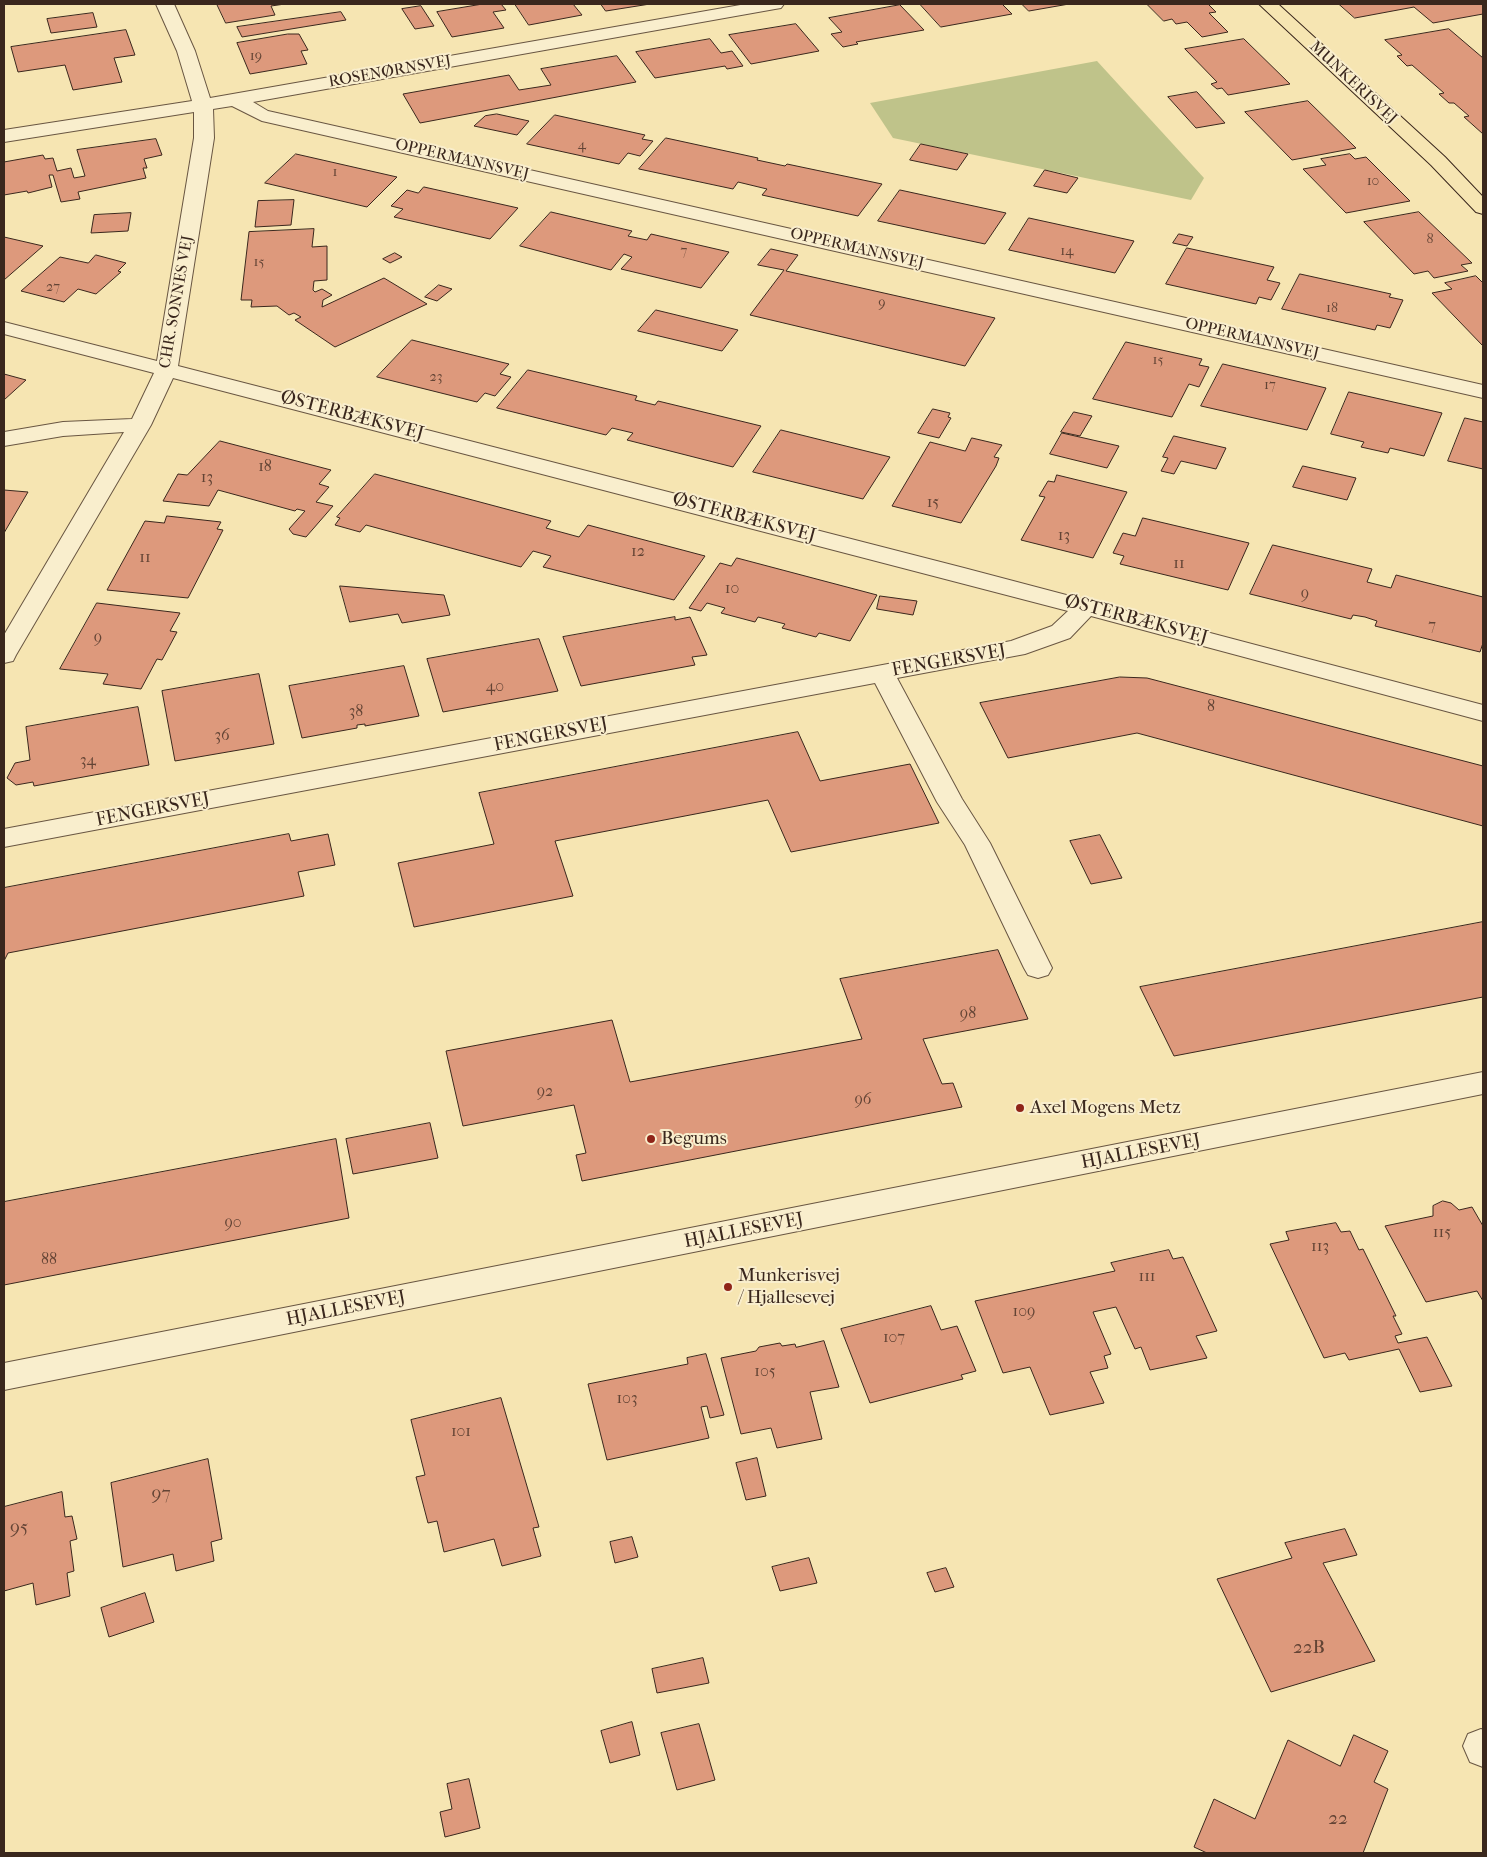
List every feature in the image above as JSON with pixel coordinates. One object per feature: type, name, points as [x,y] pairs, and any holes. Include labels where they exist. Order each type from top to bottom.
[{"type":"main road","name":"MUNKERISVEJ","points":[[1268,4],[1438,162],[1483,208]]},
{"type":"main road","name":"MUNKERISVEJ","points":[[1438,162],[1483,196]]},
{"type":"street","name":"CHR. SONNES VEJ","points":[[4,655],[140,426],[167,368],[204,138],[203,105],[186,51],[165,4]]},
{"type":"street","name":"ROSENØRNSVEJ","points":[[4,136],[203,105],[775,4]]},
{"type":"street","name":"OPPERMANNSVEJ","points":[[234,99],[262,114],[1483,392]]},
{"type":"street","name":"ØSTERBÆKSVEJ","points":[[4,328],[167,368],[1086,607],[1483,713]]},
{"type":"street","points":[[4,439],[63,429],[140,426]]},
{"type":"street","name":"FENGERSVEJ","points":[[4,838],[1016,648],[1061,632],[1086,607]]},
{"type":"street","points":[[882,673],[950,802],[977,843],[1038,968]]},
{"type":"street","name":"HJALLESEVEJ","points":[[4,1377],[1483,1083]]},
{"type":"green space","points":[[1097,61],[1204,178],[1191,200],[893,138],[870,103]]},
{"type":"building","points":[[217,4],[285,4],[271,6],[275,15],[226,23]]},
{"type":"building","points":[[483,4],[501,4],[506,10],[493,12],[504,28],[452,37],[437,12]]},
{"type":"building","points":[[515,4],[573,4],[582,15],[529,25]]},
{"type":"building","points":[[601,4],[650,4],[606,11]]},
{"type":"building","points":[[920,4],[1002,4],[1012,14],[941,27]]},
{"type":"building","points":[[1022,4],[1069,4],[1029,11]]},
{"type":"building","points":[[1147,4],[1208,4],[1216,12],[1209,13],[1228,32],[1202,37],[1187,22],[1176,24],[1172,19],[1164,21]]},
{"type":"building","points":[[1339,4],[1483,4],[1483,14],[1433,23],[1414,7],[1355,18]]},
{"type":"building","points":[[900,5],[924,30],[856,42],[858,44],[843,47],[831,34],[842,32],[829,18]]},
{"type":"building","points":[[421,6],[434,26],[415,29],[402,9]]},
{"type":"building","points":[[341,12],[346,20],[242,37],[237,27]]},
{"type":"building","points":[[93,13],[97,27],[51,33],[47,19]]},
{"type":"building","points":[[796,24],[819,51],[751,64],[729,35]]},
{"type":"building","points":[[1449,29],[1483,58],[1483,134],[1464,117],[1469,116],[1454,103],[1449,103],[1439,94],[1444,93],[1412,65],[1407,66],[1397,56],[1402,55],[1385,40]]},
{"type":"building","points":[[126,30],[135,55],[114,58],[122,82],[73,90],[65,65],[18,72],[11,47]]},
{"type":"building","points":[[288,34],[299,34],[308,50],[301,51],[307,64],[250,74],[237,43]]},
{"type":"building","points":[[710,39],[721,53],[732,51],[743,66],[727,69],[725,66],[655,78],[636,52]]},
{"type":"building","points":[[1244,39],[1290,84],[1228,95],[1222,88],[1217,89],[1211,84],[1217,82],[1185,49]]},
{"type":"building","points":[[617,56],[636,82],[420,123],[403,94],[509,75],[519,90],[551,85],[541,69]]},
{"type":"building","points":[[1197,92],[1225,123],[1196,128],[1168,97]]},
{"type":"building","points":[[1308,101],[1356,148],[1292,160],[1245,112]]},
{"type":"building","points":[[497,114],[529,121],[517,135],[474,126],[485,116]]},
{"type":"building","points":[[555,115],[645,135],[642,139],[653,141],[640,156],[628,153],[619,164],[527,144]]},
{"type":"building","points":[[666,138],[758,158],[757,160],[785,166],[787,164],[882,184],[858,216],[762,195],[767,189],[738,182],[733,189],[639,169]]},
{"type":"building","points":[[156,139],[162,155],[144,159],[147,168],[143,168],[146,178],[78,192],[80,199],[61,202],[53,175],[49,175],[52,187],[28,193],[27,191],[4,195],[4,162],[43,155],[45,159],[53,158],[57,171],[71,168],[74,178],[85,176],[77,150]]},
{"type":"building","points":[[921,144],[968,154],[957,170],[910,160]]},
{"type":"building","points":[[296,154],[397,177],[367,207],[265,183]]},
{"type":"building","points":[[1350,154],[1355,159],[1366,157],[1410,201],[1346,213],[1303,169],[1326,165],[1321,159]]},
{"type":"building","points":[[1045,170],[1078,178],[1067,193],[1034,186]]},
{"type":"building","points":[[424,187],[518,208],[490,239],[394,217],[403,209],[391,206],[407,190],[418,193]]},
{"type":"building","points":[[900,190],[1006,213],[985,244],[878,221]]},
{"type":"building","points":[[294,200],[291,225],[255,227],[258,201]]},
{"type":"building","points":[[551,212],[632,231],[628,236],[647,240],[651,234],[729,252],[701,288],[621,269],[632,257],[624,254],[611,270],[520,246]]},
{"type":"building","points":[[1419,212],[1472,263],[1461,265],[1468,271],[1434,278],[1428,271],[1414,274],[1364,222]]},
{"type":"building","points":[[131,213],[128,231],[91,233],[94,215]]},
{"type":"building","points":[[1029,218],[1134,241],[1115,273],[1009,250]]},
{"type":"building","points":[[314,229],[312,247],[327,246],[327,280],[314,281],[313,290],[315,292],[322,289],[332,295],[323,300],[322,307],[384,278],[427,304],[335,347],[295,320],[301,317],[294,313],[289,315],[277,306],[251,307],[252,300],[241,300],[249,232]]},
{"type":"building","points":[[1179,234],[1193,237],[1187,246],[1173,243]]},
{"type":"building","points":[[4,237],[43,246],[4,280]]},
{"type":"building","points":[[1187,248],[1274,267],[1267,280],[1280,283],[1271,300],[1259,297],[1256,304],[1166,284]]},
{"type":"building","points":[[771,249],[798,255],[786,271],[995,318],[965,366],[750,315],[784,270],[758,265]]},
{"type":"building","points":[[395,253],[402,257],[390,263],[383,259]]},
{"type":"building","points":[[96,255],[126,263],[118,271],[121,272],[96,294],[78,289],[64,302],[21,291],[60,257],[88,263]]},
{"type":"building","points":[[1300,274],[1391,294],[1389,297],[1403,300],[1390,328],[1377,325],[1375,330],[1282,309]]},
{"type":"building","points":[[1476,276],[1483,283],[1483,346],[1432,293],[1452,289],[1445,283]]},
{"type":"building","points":[[439,285],[452,289],[437,301],[425,297]]},
{"type":"building","points":[[656,310],[738,330],[722,351],[638,331]]},
{"type":"building","points":[[412,340],[509,364],[500,374],[511,377],[495,396],[485,393],[477,402],[377,377]]},
{"type":"building","points":[[1126,342],[1202,359],[1199,365],[1209,367],[1199,387],[1189,384],[1172,417],[1093,399]]},
{"type":"building","points":[[1223,364],[1326,388],[1307,430],[1201,406]]},
{"type":"building","points":[[528,370],[637,396],[635,400],[655,405],[658,401],[761,426],[733,467],[627,440],[633,433],[612,428],[606,435],[497,408]]},
{"type":"building","points":[[4,374],[26,380],[4,400]]},
{"type":"building","points":[[1349,392],[1442,413],[1424,456],[1390,448],[1388,453],[1361,447],[1364,442],[1331,434]]},
{"type":"building","points":[[933,409],[950,413],[948,417],[951,418],[939,438],[918,433]]},
{"type":"building","points":[[1074,412],[1092,416],[1080,436],[1061,432]]},
{"type":"building","points":[[1465,418],[1483,422],[1483,469],[1448,461]]},
{"type":"building","points":[[781,430],[890,457],[863,499],[753,472]]},
{"type":"building","points":[[1062,433],[1119,446],[1107,468],[1050,454]]},
{"type":"building","points":[[1174,436],[1226,448],[1216,469],[1181,461],[1174,474],[1161,471],[1168,458],[1163,457]]},
{"type":"building","points":[[972,438],[1002,445],[994,457],[999,458],[996,466],[961,523],[892,506],[930,442],[965,451]]},
{"type":"building","points":[[220,441],[331,470],[319,484],[329,487],[316,502],[333,506],[306,537],[293,534],[289,529],[305,511],[297,509],[295,511],[218,490],[209,506],[163,501],[178,474],[187,475]]},
{"type":"building","points":[[1303,466],[1356,478],[1347,500],[1293,487]]},
{"type":"building","points":[[375,474],[551,521],[546,528],[579,537],[588,525],[705,556],[674,600],[543,567],[551,556],[533,551],[521,567],[366,525],[360,532],[335,525],[340,518],[337,517]]},
{"type":"building","points":[[1057,475],[1127,492],[1093,558],[1021,540],[1045,497],[1039,496],[1048,481],[1054,482]]},
{"type":"building","points":[[4,490],[28,492],[4,533]]},
{"type":"building","points":[[167,516],[221,522],[217,529],[223,530],[188,598],[107,590],[145,521],[164,523]]},
{"type":"building","points":[[1143,518],[1249,543],[1228,590],[1120,564],[1124,556],[1113,553],[1123,533],[1135,536]]},
{"type":"building","points":[[1273,545],[1372,569],[1367,582],[1391,588],[1396,575],[1483,597],[1483,643],[1480,652],[1375,626],[1377,621],[1365,617],[1353,615],[1351,619],[1250,594]]},
{"type":"building","points":[[737,558],[877,595],[850,641],[819,633],[816,637],[782,628],[785,624],[758,617],[755,622],[721,613],[725,608],[707,603],[701,611],[689,608],[720,563],[731,566]]},
{"type":"building","points":[[340,586],[444,595],[450,615],[402,623],[398,614],[350,622]]},
{"type":"building","points":[[880,596],[917,601],[913,615],[877,609]]},
{"type":"building","points":[[97,603],[180,613],[170,631],[177,632],[162,660],[157,659],[141,689],[103,684],[108,674],[60,669]]},
{"type":"building","points":[[675,617],[675,620],[690,617],[707,655],[692,657],[695,665],[581,686],[563,637]]},
{"type":"building","points":[[539,639],[558,691],[443,712],[427,659]]},
{"type":"building","points":[[404,666],[419,716],[365,726],[365,724],[357,725],[357,728],[302,738],[289,686]]},
{"type":"building","points":[[259,674],[274,744],[175,761],[162,691]]},
{"type":"building","points":[[1120,677],[1147,678],[1483,766],[1483,826],[1137,733],[1008,758],[980,703]]},
{"type":"building","points":[[138,707],[149,765],[34,786],[33,782],[16,785],[7,778],[15,763],[30,760],[26,727]]},
{"type":"building","points":[[798,732],[820,781],[910,764],[939,823],[791,852],[768,800],[555,841],[573,896],[414,927],[398,863],[494,844],[479,793]]},
{"type":"building","points":[[289,834],[291,841],[328,834],[335,865],[298,872],[304,896],[8,953],[4,961],[4,888]]},
{"type":"building","points":[[1100,835],[1122,878],[1091,884],[1070,841]]},
{"type":"building","points":[[1483,922],[1483,997],[1174,1056],[1140,987]]},
{"type":"building","points":[[998,950],[1028,1019],[923,1039],[942,1084],[953,1083],[962,1107],[582,1181],[576,1155],[586,1153],[574,1105],[463,1126],[446,1051],[612,1020],[630,1082],[862,1039],[840,979]]},
{"type":"building","points":[[430,1123],[438,1158],[353,1174],[346,1139]]},
{"type":"building","points":[[336,1139],[349,1218],[4,1285],[4,1202]]},
{"type":"building","points":[[1443,1201],[1451,1203],[1459,1210],[1472,1207],[1483,1226],[1483,1301],[1477,1291],[1426,1302],[1385,1226],[1433,1216],[1433,1206]]},
{"type":"building","points":[[1336,1223],[1341,1232],[1350,1231],[1359,1250],[1363,1249],[1396,1316],[1393,1316],[1402,1334],[1395,1336],[1398,1343],[1427,1337],[1452,1386],[1420,1392],[1399,1349],[1349,1360],[1345,1353],[1324,1358],[1270,1244],[1289,1240],[1286,1232]]},
{"type":"building","points":[[1169,1250],[1173,1259],[1183,1257],[1217,1331],[1196,1336],[1207,1358],[1150,1370],[1141,1347],[1135,1349],[1116,1307],[1093,1312],[1111,1354],[1104,1356],[1108,1368],[1090,1372],[1104,1403],[1050,1415],[1030,1367],[1003,1373],[975,1301],[1115,1271],[1111,1263]]},
{"type":"building","points":[[931,1306],[941,1330],[957,1326],[976,1371],[961,1375],[963,1379],[870,1403],[841,1329]]},
{"type":"building","points":[[824,1341],[839,1387],[810,1392],[822,1439],[777,1448],[771,1428],[741,1434],[721,1358],[756,1351],[759,1347],[780,1343],[782,1346],[795,1344],[796,1347]]},
{"type":"building","points":[[706,1354],[724,1415],[710,1418],[707,1406],[701,1407],[709,1438],[607,1460],[588,1384],[688,1364],[687,1358]]},
{"type":"building","points":[[501,1398],[539,1527],[533,1528],[541,1556],[502,1566],[494,1539],[444,1552],[437,1521],[428,1523],[416,1477],[425,1475],[411,1420]]},
{"type":"building","points":[[757,1458],[766,1496],[746,1500],[736,1463]]},
{"type":"building","points":[[208,1459],[222,1539],[211,1542],[214,1561],[176,1571],[173,1554],[123,1567],[111,1483]]},
{"type":"building","points":[[62,1492],[65,1517],[72,1516],[77,1539],[70,1541],[74,1571],[67,1573],[70,1596],[36,1605],[33,1583],[4,1591],[4,1507]]},
{"type":"building","points":[[1345,1529],[1357,1555],[1323,1563],[1375,1661],[1271,1692],[1217,1579],[1292,1558],[1285,1543]]},
{"type":"building","points":[[632,1537],[638,1557],[615,1563],[610,1542]]},
{"type":"building","points":[[809,1558],[817,1583],[780,1591],[772,1567]]},
{"type":"building","points":[[946,1568],[954,1587],[935,1592],[927,1573]]},
{"type":"building","points":[[145,1593],[154,1622],[109,1637],[101,1608]]},
{"type":"building","points":[[703,1658],[709,1683],[657,1693],[652,1669]]},
{"type":"building","points":[[632,1722],[640,1755],[610,1763],[601,1731]]},
{"type":"building","points":[[699,1724],[715,1780],[677,1790],[661,1733]]},
{"type":"building","points":[[1354,1735],[1388,1751],[1374,1782],[1388,1789],[1363,1853],[1207,1853],[1194,1847],[1214,1799],[1255,1819],[1288,1740],[1340,1766]]},
{"type":"building","points":[[469,1779],[480,1828],[445,1837],[440,1812],[452,1809],[447,1784]]},
{"type":"place","name":"Axel Mogens Metz","points":[[1020,1108]]},
{"type":"place","name":"Begums","points":[[651,1139]]},
{"type":"place","name":"Munkerisvej / Hjallesevej","points":[[728,1287]]}]
